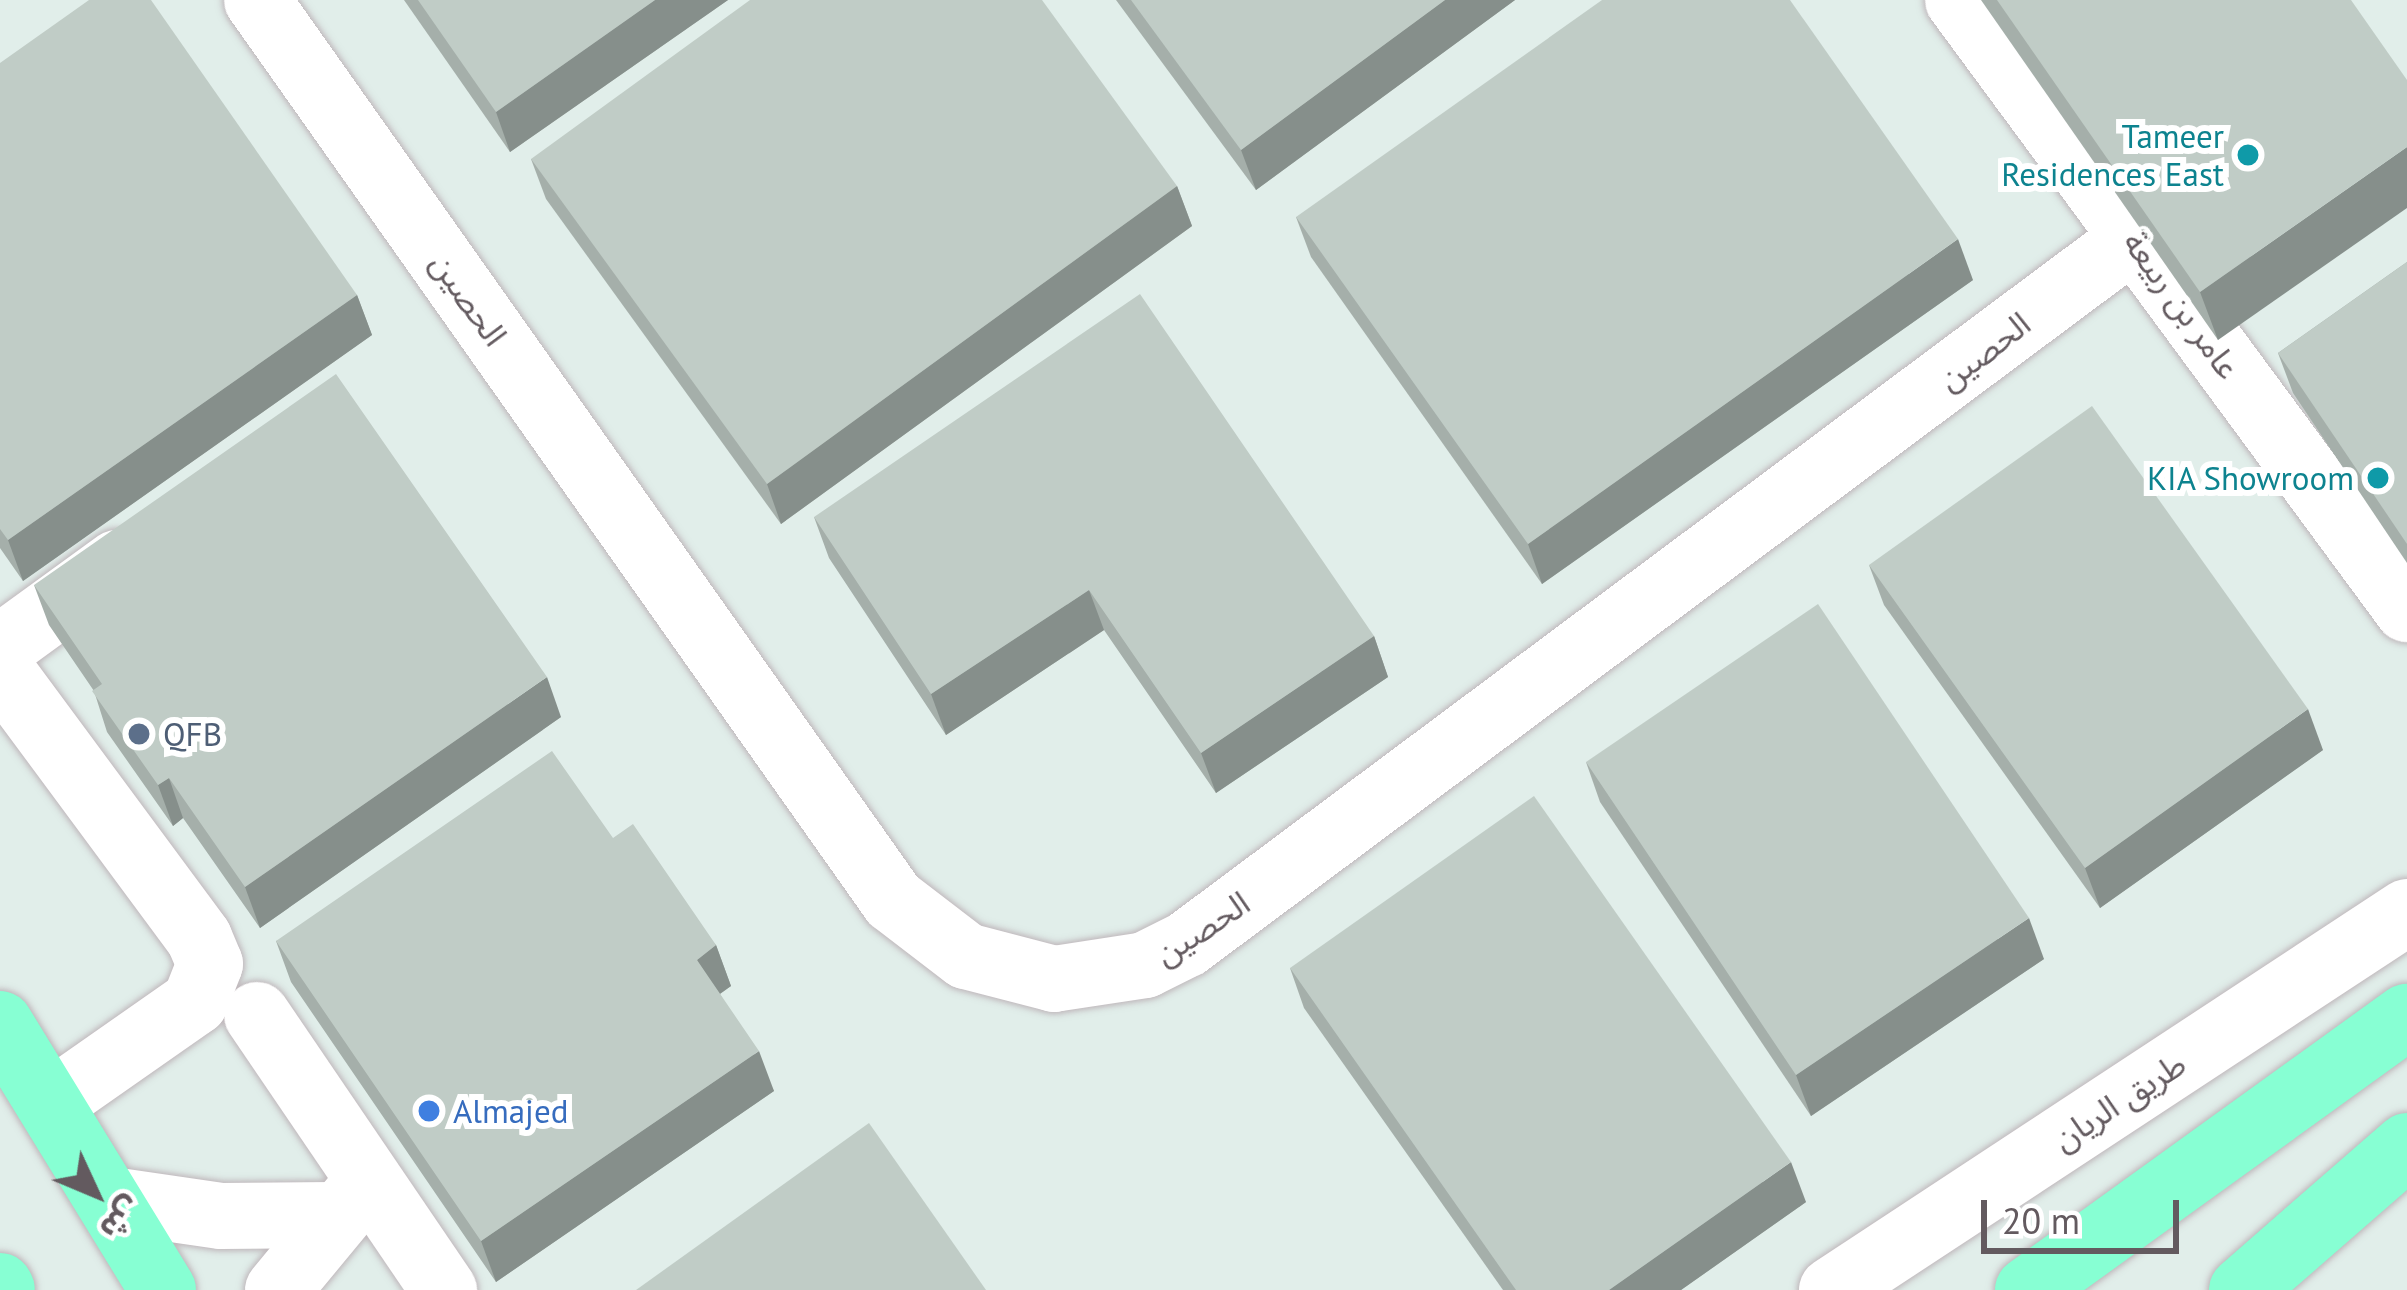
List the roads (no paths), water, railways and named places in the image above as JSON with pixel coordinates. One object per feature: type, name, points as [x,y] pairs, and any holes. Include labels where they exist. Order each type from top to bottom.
[{"type":"highway","points":[[2028,1290],[2407,1017]]},
{"type":"highway","points":[[0,1024],[163,1290]]},
{"type":"highway","points":[[2242,1290],[2407,1146]]},
{"type":"street","name":"الحصين","points":[[257,0],[893,899],[966,956],[1054,979],[1145,965],[1187,944],[2133,239]]},
{"type":"street","name":"عامر بن ربيعة","points":[[1958,0],[2407,610]]},
{"type":"street","points":[[0,648],[144,543]]},
{"type":"street","points":[[0,668],[200,938],[210,964],[195,1003],[52,1102]]},
{"type":"street","name":"طريق الريان","points":[[1832,1290],[2407,912]]},
{"type":"street","points":[[257,1015],[352,1200],[444,1290]]},
{"type":"street","points":[[111,1200],[221,1216],[352,1200]]},
{"type":"street","points":[[278,1290],[352,1200]]},
{"type":"place","name":"Tameer Residences East","points":[[2248,155]]},
{"type":"place","name":"KIA Showroom","points":[[2378,478]]},
{"type":"place","name":"QFB","points":[[139,734]]},
{"type":"place","name":"Almajed","points":[[429,1111]]}]
